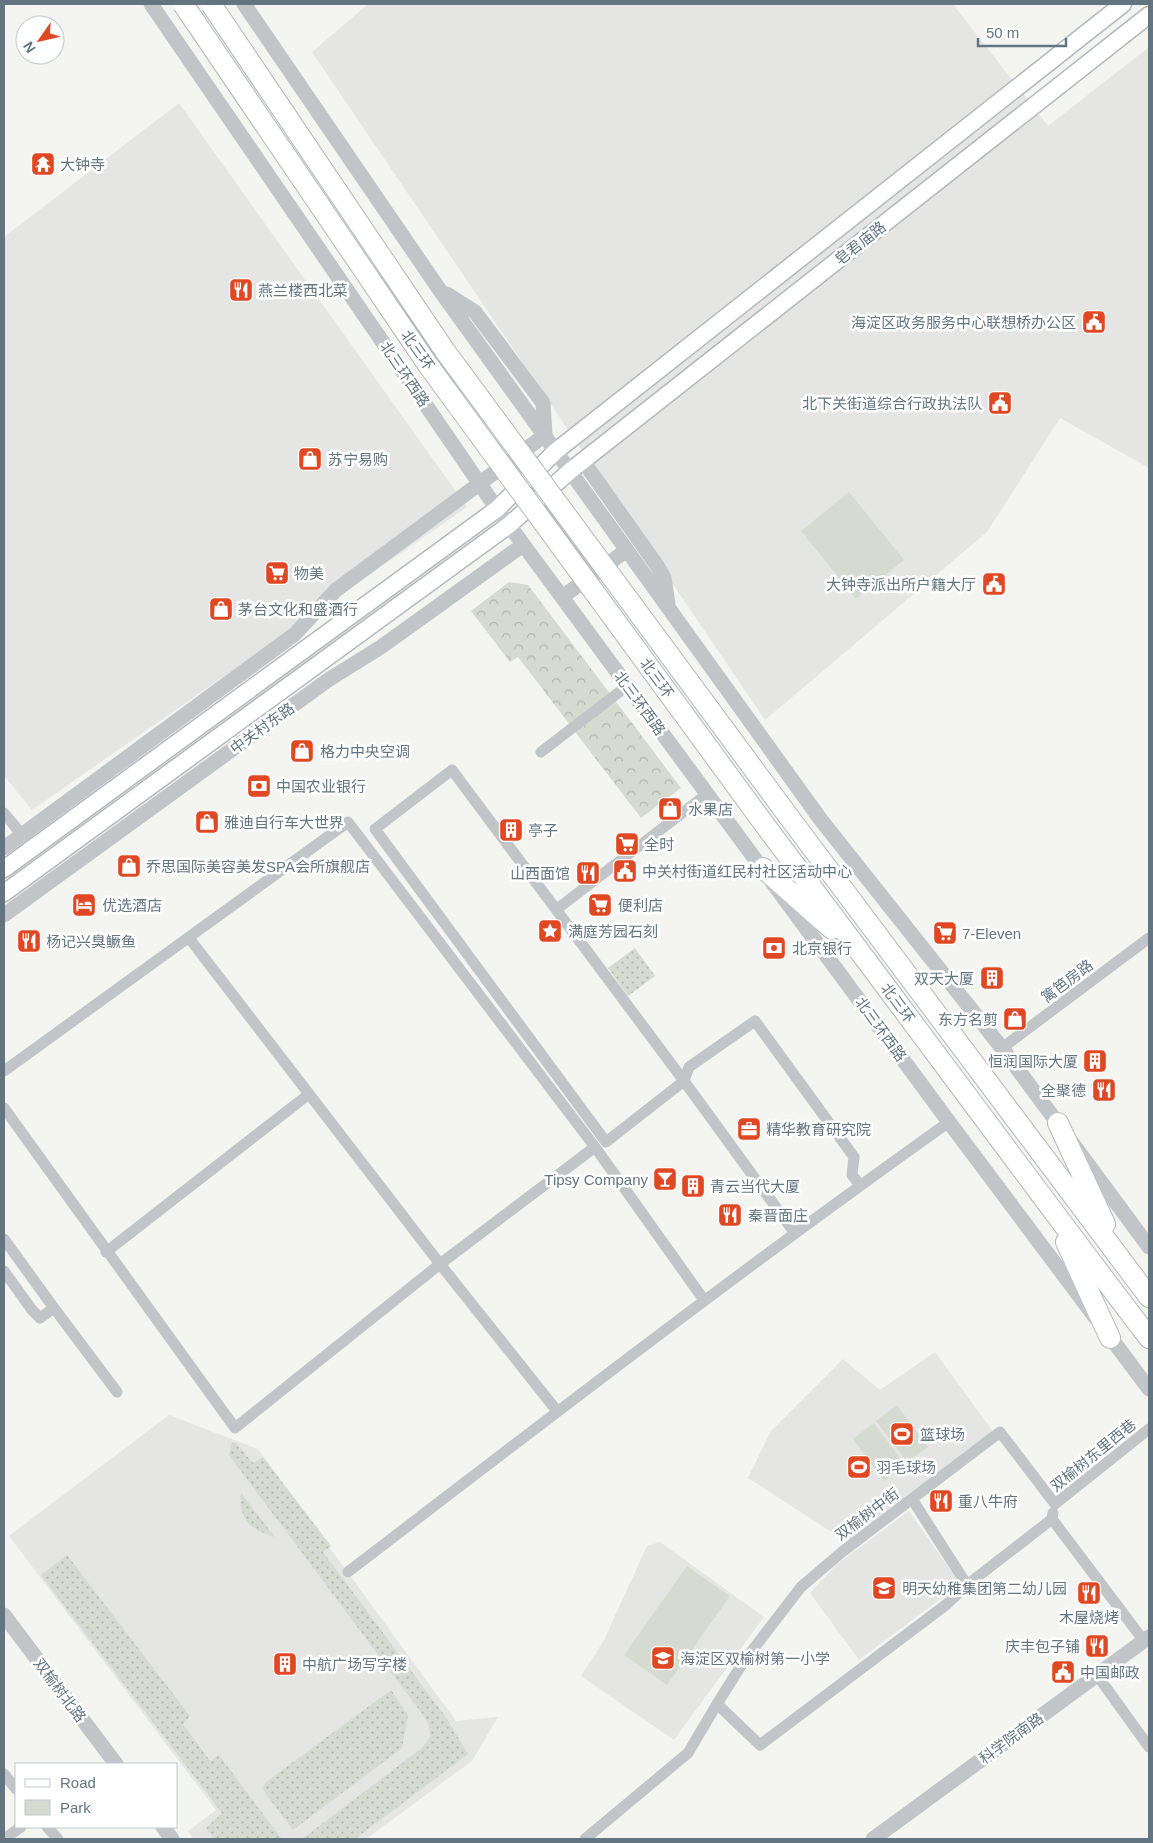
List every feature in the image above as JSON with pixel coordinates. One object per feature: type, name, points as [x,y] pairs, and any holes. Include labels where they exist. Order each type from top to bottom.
[{"type":"highway","name":"北三环","points":[[183,4],[428,365],[770,832],[1149,1338]]},
{"type":"highway","name":"北三环","points":[[211,4],[445,351],[789,816],[1149,1297]]},
{"type":"highway","points":[[763,868],[866,959]]},
{"type":"highway","points":[[1058,1122],[1123,1262]]},
{"type":"highway","points":[[1050,1208],[1110,1338]]},
{"type":"main road","name":"皂君庙路","points":[[497,509],[556,451],[1123,4]]},
{"type":"main road","name":"皂君庙路","points":[[539,498],[576,466],[1149,15]]},
{"type":"main road","name":"中关村东路","points":[[4,893],[509,525],[539,498]]},
{"type":"main road","points":[[4,869],[497,509]]},
{"type":"street","points":[[244,4],[439,289],[475,312],[543,403],[545,435],[556,451],[576,466],[658,567],[664,578],[669,608]]},
{"type":"street","name":"北三环西路","points":[[153,5],[497,509],[949,1122],[1149,1389]]},
{"type":"street","points":[[4,848],[295,634],[336,590],[545,435]]},
{"type":"street","points":[[510,460],[594,574]]},
{"type":"street","points":[[576,466],[627,550],[821,820],[1002,1048],[1149,1247]]},
{"type":"street","name":"中关村东路","points":[[4,915],[328,680],[381,647],[523,545]]},
{"type":"street","points":[[562,597],[627,550]]},
{"type":"street","points":[[542,752],[627,686]]},
{"type":"street","points":[[794,1232],[684,1081],[557,909],[452,770],[375,829],[606,1142],[684,1081],[689,1067],[755,1022],[854,1157],[852,1175],[860,1186]]},
{"type":"street","points":[[557,909],[707,794]]},
{"type":"street","points":[[4,813],[32,848]]},
{"type":"street","points":[[4,1071],[348,822],[595,1147],[704,1300]]},
{"type":"street","points":[[189,938],[440,1264],[557,1411]]},
{"type":"street","name":"篱笆房路","points":[[1002,1048],[1149,938]]},
{"type":"street","points":[[106,1252],[309,1094]]},
{"type":"street","points":[[4,1108],[106,1252],[235,1428],[440,1264],[595,1147]]},
{"type":"street","points":[[348,1572],[794,1232],[949,1122]]},
{"type":"street","points":[[4,1239],[117,1392]]},
{"type":"street","points":[[4,1271],[40,1318],[54,1308]]},
{"type":"street","name":"双榆树东里西巷","points":[[1055,1504],[1149,1429]]},
{"type":"street","name":"双榆树中街","points":[[585,1839],[688,1753],[744,1661],[801,1587],[842,1552],[1000,1432],[1055,1504]]},
{"type":"street","points":[[912,1499],[967,1585]]},
{"type":"street","points":[[717,1704],[760,1745],[947,1604],[967,1585],[1052,1518],[1055,1504]]},
{"type":"street","points":[[1052,1518],[1147,1639]]},
{"type":"street","name":"双榆树北路","points":[[4,1615],[115,1763]]},
{"type":"street","name":"科学院南路","points":[[873,1839],[1147,1639]]},
{"type":"street","points":[[1097,1675],[1149,1747]]},
{"type":"street","points":[[4,1774],[15,1788]]},
{"type":"street","points":[[4,1839],[20,1828]]},
{"type":"street","points":[[48,1828],[58,1839]]},
{"type":"street","points":[[164,1828],[172,1839]]},
{"type":"shaded area","points":[[368,4],[953,4],[1048,126],[1149,47],[1149,468],[1060,418],[987,532],[765,720],[312,52]]},
{"type":"shaded area","points":[[179,103],[467,507],[32,810],[4,776],[4,237]]},
{"type":"shaded area","points":[[935,1352],[994,1433],[850,1544],[748,1478],[771,1431],[843,1359],[880,1390]]},
{"type":"shaded area","points":[[169,1415],[258,1449],[456,1721],[498,1717],[472,1761],[366,1839],[193,1839],[188,1831],[216,1810],[9,1536]]},
{"type":"shaded area","name":"明天幼稚集团第二幼儿园","points":[[909,1511],[960,1584],[859,1660],[810,1593],[836,1565]]},
{"type":"shaded area","name":"海淀区双榆树第一小学","points":[[660,1542],[764,1617],[674,1740],[581,1676],[604,1640],[647,1546]]},
{"type":"green space","points":[[849,492],[904,560],[856,599],[801,531]]},
{"type":"green space","points":[[509,582],[528,585],[681,788],[641,818],[518,657],[510,662],[471,611]]},
{"type":"green space","points":[[635,948],[655,976],[628,996],[608,968]]},
{"type":"green space","name":"篮球场","points":[[897,1405],[928,1447],[907,1462],[876,1421]]},
{"type":"green space","name":"篮球场","points":[[874,1423],[905,1465],[884,1481],[853,1439]]},
{"type":"green space","points":[[235,1442],[253,1463],[263,1457],[331,1546],[323,1552],[447,1719],[468,1754],[355,1839],[302,1839],[422,1748],[430,1737],[429,1726],[423,1715],[229,1455],[231,1444]]},
{"type":"green space","name":"羽毛球场","points":[[856,1455],[870,1472],[862,1479],[849,1461]]},
{"type":"green space","points":[[241,1493],[275,1537],[259,1531],[244,1517]]},
{"type":"green space","points":[[67,1555],[190,1716],[183,1724],[210,1761],[219,1755],[282,1839],[214,1839],[206,1828],[222,1813],[41,1575]]},
{"type":"green space","points":[[687,1566],[730,1596],[667,1685],[624,1655]]},
{"type":"green space","points":[[391,1690],[408,1715],[402,1748],[293,1830],[266,1794],[263,1788],[266,1782]]},
{"type":"place","name":"大钟寺","points":[[43,164]]},
{"type":"place","name":"燕兰楼西北菜","points":[[241,290]]},
{"type":"place","name":"海淀区政务服务中心联想桥办公区","points":[[1094,322]]},
{"type":"place","name":"北下关街道综合行政执法队","points":[[1000,403]]},
{"type":"place","name":"苏宁易购","points":[[310,459]]},
{"type":"place","name":"物美","points":[[277,573]]},
{"type":"place","name":"大钟寺派出所户籍大厅","points":[[994,584]]},
{"type":"place","name":"茅台文化和盛酒行","points":[[221,609]]},
{"type":"place","name":"格力中央空调","points":[[302,751]]},
{"type":"place","name":"中国农业银行","points":[[259,786]]},
{"type":"place","name":"水果店","points":[[670,809]]},
{"type":"place","name":"雅迪自行车大世界","points":[[207,822]]},
{"type":"place","name":"亭子","points":[[511,830]]},
{"type":"place","name":"全时","points":[[627,844]]},
{"type":"place","name":"乔思国际美容美发SPA会所旗舰店","points":[[129,866]]},
{"type":"place","name":"中关村街道红民村社区活动中心","points":[[625,871]]},
{"type":"place","name":"山西面馆","points":[[588,873]]},
{"type":"place","name":"优选酒店","points":[[84,905]]},
{"type":"place","name":"便利店","points":[[600,905]]},
{"type":"place","name":"满庭芳园石刻","points":[[550,931]]},
{"type":"place","name":"7-Eleven","points":[[945,933]]},
{"type":"place","name":"杨记兴臭鳜鱼","points":[[29,941]]},
{"type":"place","name":"北京银行","points":[[774,948]]},
{"type":"place","name":"双天大厦","points":[[992,978]]},
{"type":"place","name":"东方名剪","points":[[1015,1019]]},
{"type":"place","name":"恒润国际大厦","points":[[1095,1061]]},
{"type":"place","name":"全聚德","points":[[1104,1090]]},
{"type":"place","name":"精华教育研究院","points":[[749,1129]]},
{"type":"place","name":"Tipsy Company","points":[[665,1179]]},
{"type":"place","name":"青云当代大厦","points":[[693,1186]]},
{"type":"place","name":"秦晋面庄","points":[[730,1215]]},
{"type":"place","name":"篮球场","points":[[902,1434]]},
{"type":"place","name":"羽毛球场","points":[[859,1467]]},
{"type":"place","name":"重八牛府","points":[[941,1501]]},
{"type":"place","name":"明天幼稚集团第二幼儿园","points":[[884,1588]]},
{"type":"place","name":"木屋烧烤","points":[[1089,1593]]},
{"type":"place","name":"庆丰包子铺","points":[[1097,1646]]},
{"type":"place","name":"海淀区双榆树第一小学","points":[[663,1658]]},
{"type":"place","name":"中航广场写字楼","points":[[285,1664]]},
{"type":"place","name":"中国邮政","points":[[1063,1672]]}]
